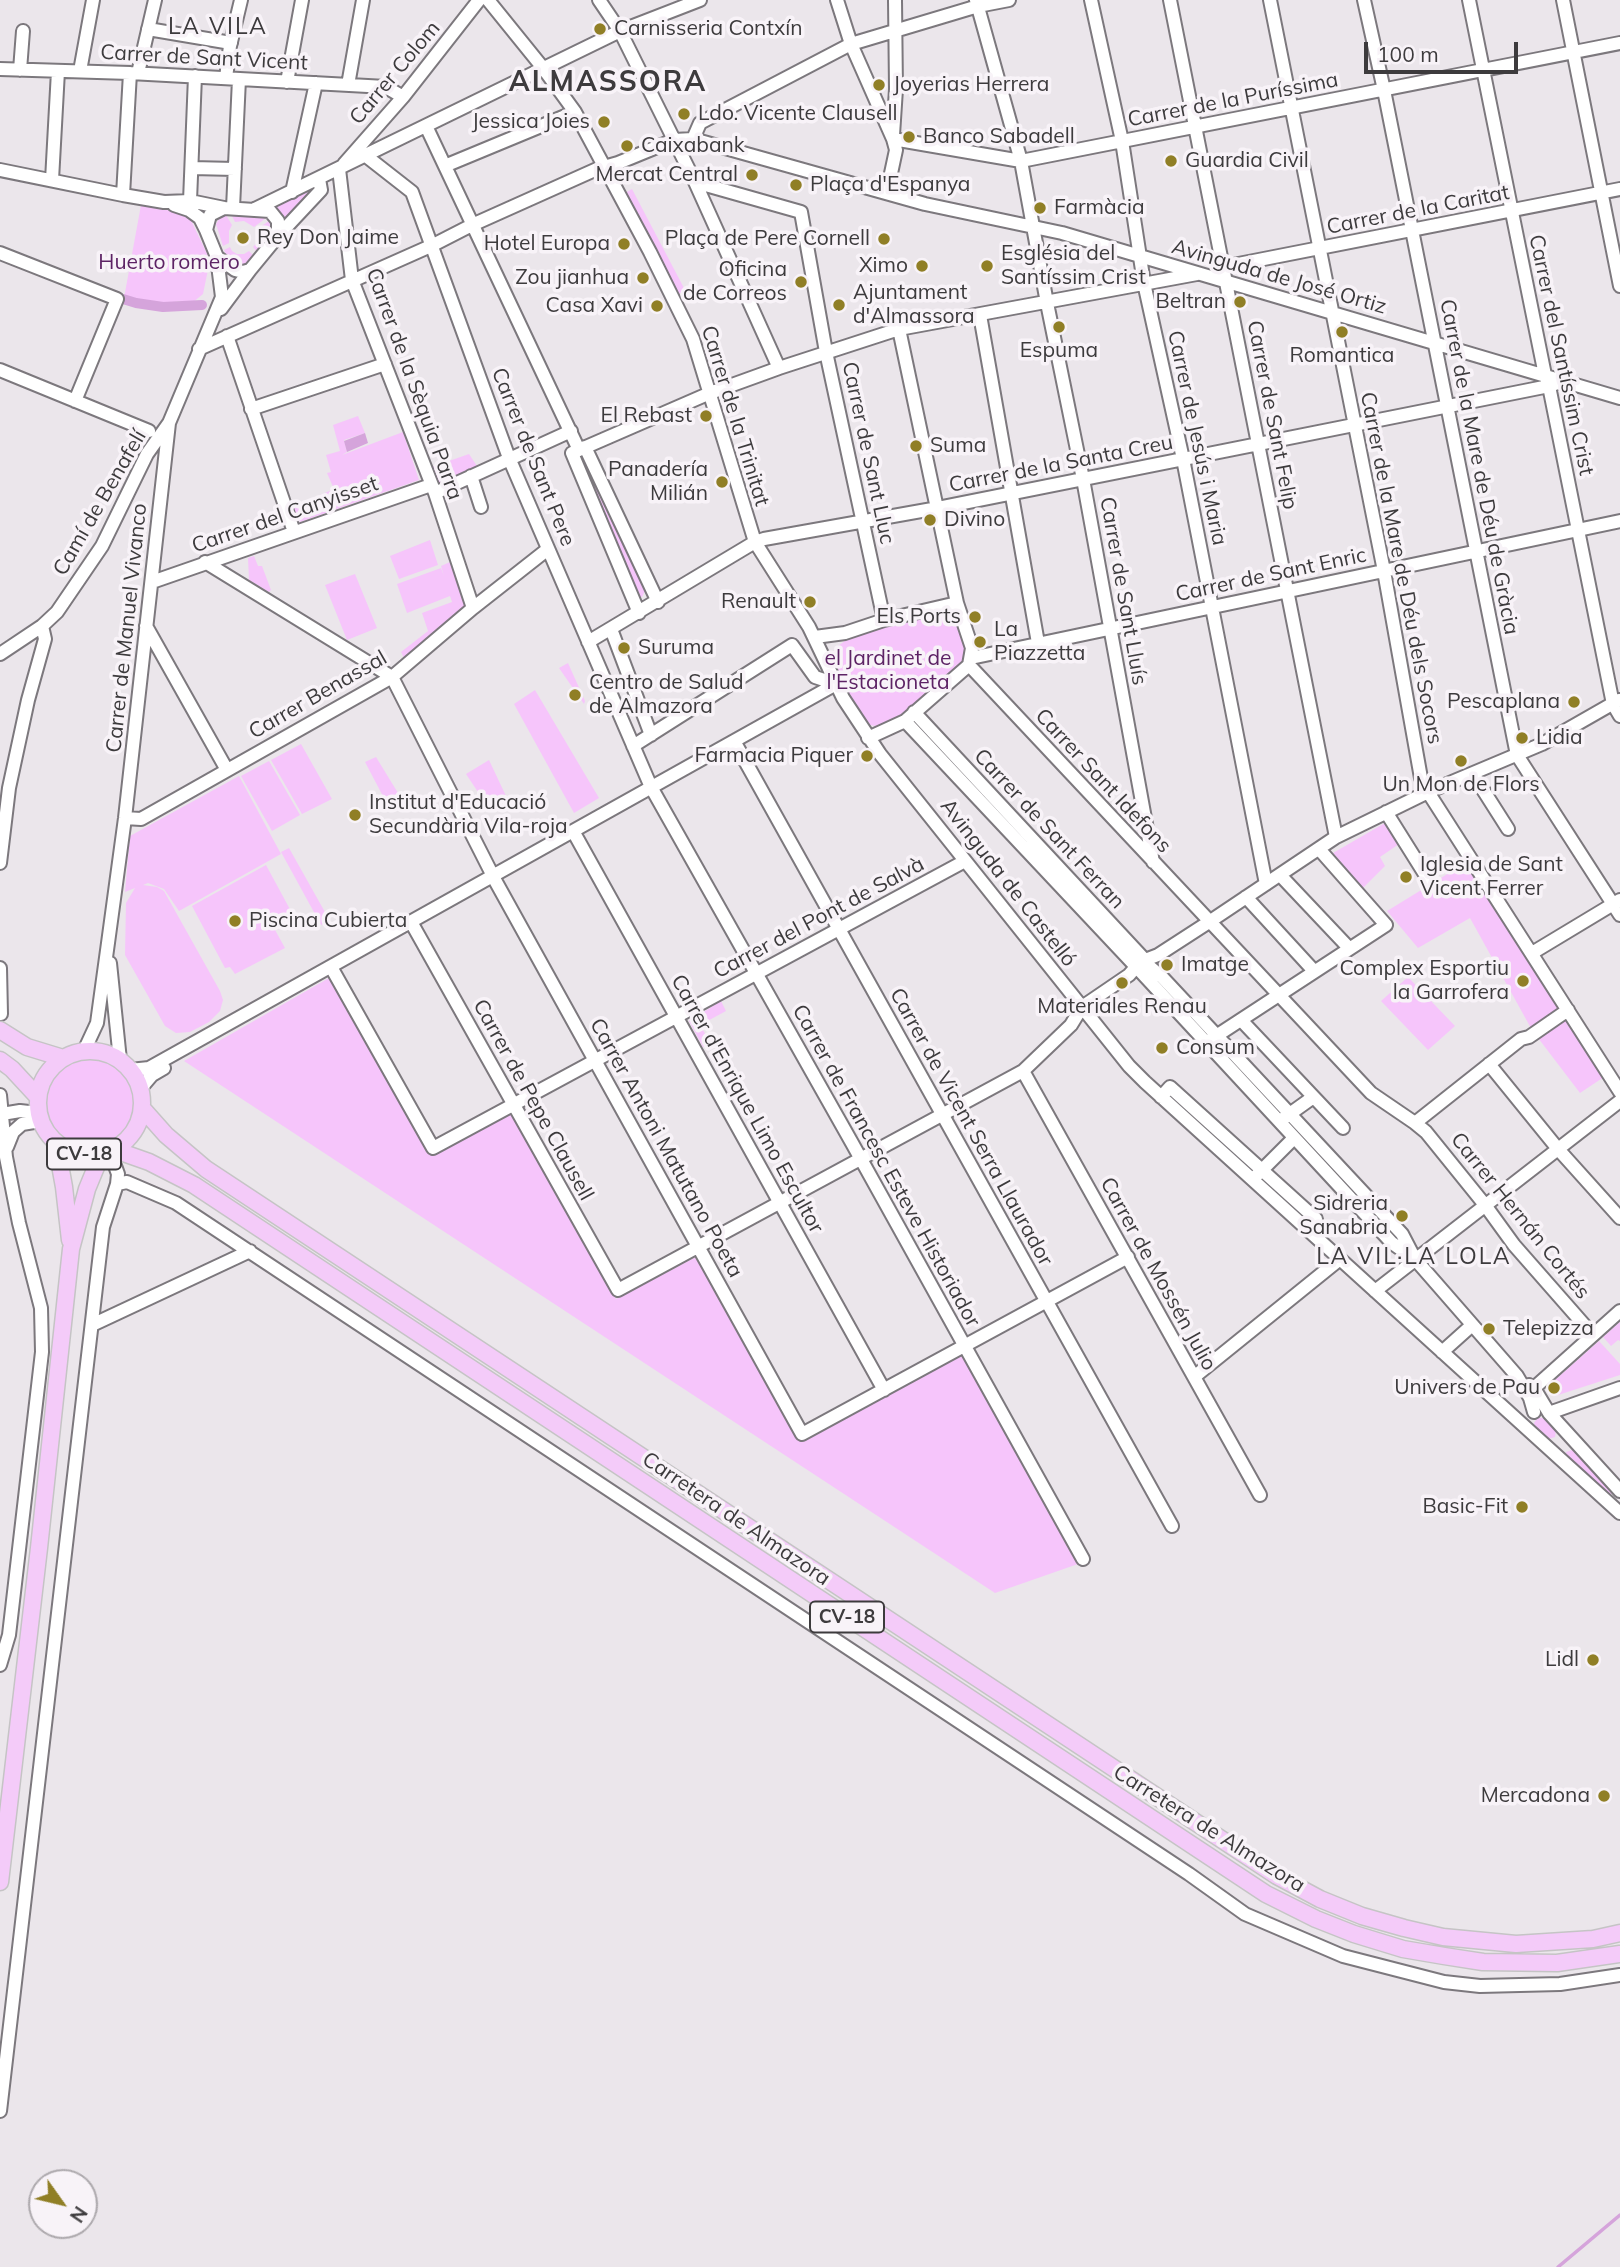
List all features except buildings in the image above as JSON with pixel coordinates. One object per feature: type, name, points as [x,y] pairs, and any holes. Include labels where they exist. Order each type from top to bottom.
[{"type":"main road","points":[[0,1030],[27,1047],[63,1058]]},
{"type":"main road","points":[[0,1060],[37,1096],[46,1074],[63,1058],[84,1051],[102,1053],[125,1065],[140,1089],[142,1108]]},
{"type":"main road","name":"CV-18","points":[[37,1096],[39,1117],[56,1143],[69,1153],[109,1153],[134,1132],[142,1108]]},
{"type":"main road","name":"Carretera de Almazora","points":[[142,1108],[166,1135],[206,1170],[1277,1876],[1320,1899],[1362,1916],[1443,1937],[1516,1944],[1593,1939],[1620,1933]]},
{"type":"main road","points":[[56,1143],[71,1249]]},
{"type":"main road","points":[[0,1882],[71,1249],[87,1189],[109,1153]]},
{"type":"main road","name":"Carretera de Almazora","points":[[109,1153],[149,1162],[194,1185],[1266,1894],[1354,1934],[1403,1949],[1444,1956],[1483,1962],[1557,1963],[1620,1954]]},
{"type":"street","points":[[80,71],[93,0]]},
{"type":"street","points":[[123,195],[134,73],[155,0]]},
{"type":"street","points":[[287,82],[302,0]]},
{"type":"street","points":[[348,85],[363,0]]},
{"type":"street","name":"Carrer Colom","points":[[339,169],[403,97],[479,0]]},
{"type":"street","name":"Carrer de la Trinitat","points":[[488,0],[544,68],[575,111],[684,319],[693,339],[755,542],[817,643]]},
{"type":"street","points":[[599,0],[620,31],[695,182],[779,368]]},
{"type":"street","points":[[255,209],[620,31],[665,6],[700,0]]},
{"type":"street","points":[[199,349],[472,225],[604,167],[674,140],[693,139],[884,192],[896,150],[851,44],[837,0]]},
{"type":"street","points":[[893,138],[895,0]]},
{"type":"street","points":[[693,139],[700,123],[851,44],[977,3],[1009,0]]},
{"type":"street","name":"Carrer de Jesús i Maria","points":[[1091,0],[1122,141],[1144,283],[1183,459],[1266,884]]},
{"type":"street","name":"Carrer de Sant Felip","points":[[1170,0],[1336,837]]},
{"type":"street","name":"Carrer de la Mare de Déu dels Socors","points":[[1270,0],[1384,571],[1421,778],[1620,1092]]},
{"type":"street","name":"Carrer de la Mare de Déu de Gràcia","points":[[1364,0],[1517,755],[1618,906]]},
{"type":"street","name":"Carrer del Santíssim Crist","points":[[1469,0],[1578,530],[1620,716]]},
{"type":"street","points":[[1563,0],[1620,286]]},
{"type":"street","points":[[229,208],[235,169],[231,43],[241,1]]},
{"type":"street","name":"Carrer de Sant Lluís","points":[[977,3],[1021,161],[1083,479],[1153,863]]},
{"type":"street","points":[[148,29],[231,43]]},
{"type":"street","points":[[20,70],[23,31]]},
{"type":"street","name":"Carrer de la Puríssima","points":[[893,138],[1021,161],[1620,43]]},
{"type":"street","name":"Carrer de Sant Vicent","points":[[0,69],[134,73],[386,87],[403,97]]},
{"type":"street","points":[[52,180],[58,71]]},
{"type":"street","points":[[190,201],[195,76]]},
{"type":"street","points":[[292,192],[316,83]]},
{"type":"street","points":[[447,165],[575,111]]},
{"type":"street","points":[[426,126],[447,165],[472,225],[571,431],[639,613]]},
{"type":"street","name":"Carrer de Sant Pere","points":[[366,156],[412,192],[509,458],[653,790]]},
{"type":"street","points":[[192,168],[235,169]]},
{"type":"street","name":"Carrer de la Sèquia Parra","points":[[339,169],[352,280],[431,484],[473,608]]},
{"type":"street","points":[[0,170],[123,195],[270,211],[278,221],[278,236]]},
{"type":"street","points":[[210,324],[278,236],[321,190],[319,179]]},
{"type":"street","name":"Carrer de Sant Lluc","points":[[695,182],[801,212],[826,352],[884,620]]},
{"type":"street","name":"Carrer de la Caritat","points":[[1223,267],[1620,189]]},
{"type":"street","name":"Avinguda de José Ortiz","points":[[884,192],[925,204],[1033,226],[1139,256],[1434,343],[1547,381]]},
{"type":"street","points":[[164,201],[189,210],[200,218],[217,257],[222,297],[210,324]]},
{"type":"street","points":[[206,230],[210,215],[229,208]]},
{"type":"street","points":[[0,253],[117,299],[75,401]]},
{"type":"street","points":[[217,257],[235,270],[250,270]]},
{"type":"street","points":[[579,450],[710,393],[900,329],[1200,274]]},
{"type":"street","points":[[980,315],[1038,643]]},
{"type":"street","points":[[210,324],[219,333],[227,336]]},
{"type":"street","name":"Carrer de Manuel Vivanco","points":[[84,1051],[97,1023],[125,818],[169,423],[210,324]]},
{"type":"street","points":[[868,738],[909,716],[970,662],[972,648],[957,603],[900,329]]},
{"type":"street","points":[[227,336],[294,532]]},
{"type":"street","points":[[251,409],[385,364]]},
{"type":"street","points":[[0,370],[149,431]]},
{"type":"street","name":"Carrer de la Santa Creu","points":[[588,642],[755,542],[1354,425],[1447,406],[1547,381],[1564,381],[1620,398]]},
{"type":"street","name":"Camí de Benafelí","points":[[0,654],[42,626],[57,612],[89,568],[121,511],[147,454],[169,423]]},
{"type":"street","name":"Carrer del Canyisset","points":[[152,582],[431,484],[471,476],[571,431]]},
{"type":"street","points":[[579,450],[658,602]]},
{"type":"street","points":[[141,468],[153,455],[166,458]]},
{"type":"street","points":[[471,476],[481,507]]},
{"type":"street","name":"Carrer de Sant Enric","points":[[970,662],[1038,643],[1620,521]]},
{"type":"street","name":"Carrer Benassal","points":[[125,818],[141,819],[391,677],[548,549]]},
{"type":"street","points":[[205,562],[391,677]]},
{"type":"street","points":[[817,643],[884,620],[957,603]]},
{"type":"street","points":[[146,625],[227,770]]},
{"type":"street","points":[[0,863],[9,788],[28,700],[45,639],[42,626]]},
{"type":"street","points":[[611,629],[650,735],[633,747]]},
{"type":"street","name":"Avinguda de Castelló","points":[[817,643],[838,687],[868,738],[1129,1066],[1161,1097],[1170,1087],[1257,1175],[1316,1220],[1307,1230],[1530,1431]]},
{"type":"street","name":"Avinguda de Castelló","points":[[650,735],[792,645],[815,677],[838,687]]},
{"type":"street","name":"Carrer Sant Idefons","points":[[970,662],[1153,863],[1278,995]]},
{"type":"street","name":"Carrer Antoni Matutano Poeta","points":[[391,677],[495,879],[802,1434],[884,1390]]},
{"type":"street","points":[[125,1065],[149,1069],[838,687]]},
{"type":"street","points":[[698,1247],[1023,1071],[1070,1025],[1082,1007],[1336,837],[1428,792],[1542,744],[1616,702]]},
{"type":"street","name":"Carrer de Sant Ferran","points":[[909,716],[1115,946],[1143,966],[1211,1040],[1278,1122],[1392,1244],[1415,1259]]},
{"type":"street","name":"Carrer de Vicent Serra Llaurador","points":[[735,744],[1171,1525]]},
{"type":"street","points":[[1473,774],[1508,829]]},
{"type":"street","name":"Carrer de Francesc Esteve Historiador","points":[[653,790],[1083,1559]]},
{"type":"street","points":[[1386,811],[1428,879]]},
{"type":"street","name":"Carrer d'Enrique Limo Escultor","points":[[575,834],[884,1390]]},
{"type":"street","points":[[1211,1040],[1386,925],[1319,849]]},
{"type":"street","name":"Carrer del Pont de Salvà","points":[[332,969],[433,1148],[965,861]]},
{"type":"street","points":[[1280,874],[1349,948]]},
{"type":"street","points":[[1246,897],[1314,971]]},
{"type":"street","points":[[1532,953],[1618,906]]},
{"type":"street","name":"Carrer de Pepe Clausell","points":[[413,925],[618,1290],[698,1247]]},
{"type":"street","name":"Carrer de Manuel Vivanco","points":[[108,943],[125,1065]]},
{"type":"street","points":[[0,968],[1,1014]]},
{"type":"street","points":[[140,1089],[152,1075],[332,969]]},
{"type":"street","name":"Carrer Hernán Cortés","points":[[1278,995],[1371,1093],[1426,1132],[1514,1245],[1593,1335]]},
{"type":"street","points":[[1415,1123],[1521,1038],[1529,1037],[1568,1010]]},
{"type":"street","points":[[1241,1020],[1343,1129]]},
{"type":"street","name":"Carrer de Sant Ferran","points":[[1211,1040],[1290,1114],[1402,1234],[1415,1259],[1517,1376],[1530,1398],[1534,1412]]},
{"type":"street","points":[[1489,1064],[1558,1149],[1620,1218]]},
{"type":"street","name":"Carrer de Mossén Julio","points":[[1023,1071],[1260,1495]]},
{"type":"street","points":[[0,1094],[21,1117]]},
{"type":"street","points":[[0,1094],[6,1151],[19,1223],[41,1308],[42,1352],[9,1635],[2,1662]]},
{"type":"street","points":[[1278,1122],[1312,1098]]},
{"type":"street","points":[[1375,1291],[1620,1101]]},
{"type":"street","points":[[6,1151],[21,1117]]},
{"type":"street","points":[[3,1118],[39,1117]]},
{"type":"street","points":[[1257,1175],[1294,1138]]},
{"type":"street","points":[[0,2111],[103,1227],[117,1184],[118,1174],[109,1153]]},
{"type":"street","points":[[117,1184],[127,1182],[176,1203],[1189,1874],[1245,1914],[1343,1956],[1444,1982],[1479,1986],[1560,1984],[1620,1975]]},
{"type":"street","points":[[92,1325],[250,1251]]},
{"type":"street","points":[[884,1390],[1128,1257]]},
{"type":"street","points":[[1194,1377],[1340,1259]]},
{"type":"street","points":[[1534,1388],[1620,1311]]},
{"type":"street","points":[[1442,1352],[1471,1326]]},
{"type":"street","name":"Carrer de Sant Ferran","points":[[1517,1376],[1534,1388],[1549,1413]]},
{"type":"street","points":[[1549,1413],[1620,1388]]},
{"type":"street","points":[[1620,1490],[1549,1413],[1543,1410],[1534,1412],[1528,1418],[1530,1431],[1620,1513]]},
{"type":"street","points":[[1545,1445],[1556,1446],[1561,1442],[1564,1429]]},
{"type":"green space","points":[[318,186],[285,227],[281,214],[273,205]]},
{"type":"green space","points":[[632,189],[685,290],[679,294],[625,193]]},
{"type":"green space","name":"Huerto romero","points":[[141,205],[188,214],[210,260],[203,294],[192,303],[180,301],[162,304],[124,298]]},
{"type":"green space","points":[[231,214],[266,218],[254,227],[244,221],[235,222]]},
{"type":"green space","points":[[226,215],[232,225],[229,243],[223,246],[216,224]]},
{"type":"green space","points":[[269,221],[271,233],[257,252],[253,247],[259,240],[257,229]]},
{"type":"green space","points":[[230,247],[237,254],[249,251],[254,256],[245,265],[236,265],[224,250]]},
{"type":"green space","points":[[358,416],[365,433],[344,440],[347,452],[342,455],[403,432],[419,480],[300,522],[293,507],[334,489],[327,473],[331,472],[326,455],[340,451],[333,425]]},
{"type":"green space","points":[[469,454],[479,469],[441,485],[432,477],[429,468]]},
{"type":"green space","points":[[581,454],[645,591],[642,597],[636,596],[578,456]]},
{"type":"green space","points":[[430,540],[438,565],[399,579],[390,556]]},
{"type":"green space","points":[[254,556],[258,566],[262,566],[271,590],[269,592],[249,580],[248,558]]},
{"type":"green space","points":[[450,562],[465,607],[404,658],[401,652],[428,631],[422,613],[452,602],[450,596],[407,613],[397,584],[441,568],[444,576],[441,566]]},
{"type":"green space","points":[[355,574],[377,628],[347,640],[325,585]]},
{"type":"green space","name":"el Jardinet de l'Estacioneta","points":[[940,612],[958,623],[966,643],[966,654],[962,663],[900,719],[882,727],[870,725],[862,718],[836,672],[833,659],[838,646],[854,634]]},
{"type":"green space","points":[[568,663],[585,701],[584,704],[559,668]]},
{"type":"green space","points":[[535,690],[599,798],[574,813],[514,704]]},
{"type":"green space","points":[[301,744],[332,799],[302,814],[271,760]]},
{"type":"green space","points":[[376,757],[398,793],[385,800],[365,762]]},
{"type":"green space","points":[[489,760],[506,796],[488,807],[466,774]]},
{"type":"green space","points":[[269,761],[300,815],[272,831],[241,776]]},
{"type":"green space","points":[[239,776],[281,854],[179,911],[164,889],[148,883],[143,885],[164,891],[223,1000],[220,1011],[209,1022],[190,1032],[176,1033],[165,1026],[125,955],[126,903],[135,888],[125,892],[130,836]]},
{"type":"green space","points":[[1385,823],[1399,844],[1380,857],[1385,866],[1363,888],[1333,853]]},
{"type":"green space","points":[[289,848],[330,921],[321,925],[281,852]]},
{"type":"green space","name":"Complex Esportiu la Garrofera","points":[[1467,862],[1562,1015],[1604,1077],[1580,1093],[1532,1030],[1470,918],[1418,948],[1387,911]]},
{"type":"green space","name":"Piscina Cubierta","points":[[266,865],[292,913],[275,923],[272,917],[269,919],[285,948],[235,974],[230,967],[225,968],[192,906]]},
{"type":"green space","points":[[1408,977],[1455,1026],[1428,1050],[1381,1001]]},
{"type":"green space","points":[[329,978],[430,1154],[510,1111],[616,1299],[696,1257],[799,1440],[963,1355],[1078,1564],[995,1593],[184,1061]]},
{"type":"green space","points":[[721,1001],[726,1011],[700,1025],[710,1042],[703,1047],[689,1021]]},
{"type":"green space","points":[[89,1058],[106,1062],[121,1071],[130,1086],[134,1103],[130,1120],[121,1135],[106,1144],[89,1148],[72,1144],[57,1135],[48,1120],[44,1103],[48,1086],[57,1071],[72,1062]]},
{"type":"green space","points":[[1620,1322],[1620,1341],[1611,1346],[1603,1337]]},
{"type":"green space","points":[[1599,1341],[1620,1364],[1620,1375],[1555,1396],[1547,1387]]},
{"type":"green space","points":[[1538,1417],[1545,1419],[1556,1430],[1555,1437],[1548,1439],[1535,1428],[1534,1423]]},
{"type":"green space","points":[[1572,1450],[1612,1492],[1611,1495],[1567,1457],[1566,1452]]},
{"type":"shaded area","points":[[365,433],[368,443],[347,452],[344,441]]},
{"type":"waterway","points":[[123,299],[163,307],[202,305]]},
{"type":"waterway","points":[[1558,2267],[1620,2215]]},
{"type":"place","name":"Carnisseria Contxín","points":[[600,29]]},
{"type":"place","name":"Joyerias Herrera","points":[[879,85]]},
{"type":"place","name":"Ldo. Vicente Clausell","points":[[684,114]]},
{"type":"place","name":"Jessica Joies","points":[[604,122]]},
{"type":"place","name":"Banco Sabadell","points":[[909,137]]},
{"type":"place","name":"Caixabank","points":[[627,146]]},
{"type":"place","name":"Guardia Civil","points":[[1171,161]]},
{"type":"place","name":"Mercat Central","points":[[752,175]]},
{"type":"place","name":"Plaça d'Espanya","points":[[796,185]]},
{"type":"place","name":"Farmàcia","points":[[1040,208]]},
{"type":"place","name":"Rey Don Jaime","points":[[243,238]]},
{"type":"place","name":"Plaça de Pere Cornell","points":[[884,239]]},
{"type":"place","name":"Hotel Europa","points":[[624,244]]},
{"type":"place","name":"Ximo","points":[[922,266]]},
{"type":"place","name":"Església del Santíssim Crist","points":[[987,266]]},
{"type":"place","name":"Zou jianhua","points":[[643,278]]},
{"type":"place","name":"Oficina de Correos","points":[[801,282]]},
{"type":"place","name":"Beltran","points":[[1240,302]]},
{"type":"place","name":"Ajuntament d'Almassora","points":[[839,305]]},
{"type":"place","name":"Casa Xavi","points":[[657,306]]},
{"type":"place","name":"Espuma","points":[[1059,327]]},
{"type":"place","name":"Romantica","points":[[1342,332]]},
{"type":"place","name":"El Rebast","points":[[706,416]]},
{"type":"place","name":"Suma","points":[[916,446]]},
{"type":"place","name":"Panadería Milián","points":[[722,482]]},
{"type":"place","name":"Divino","points":[[930,520]]},
{"type":"place","name":"Renault","points":[[810,602]]},
{"type":"place","name":"Els Ports","points":[[975,617]]},
{"type":"place","name":"La Piazzetta","points":[[980,642]]},
{"type":"place","name":"Suruma","points":[[624,648]]},
{"type":"place","name":"Centro de Salud de Almazora","points":[[575,695]]},
{"type":"place","name":"Pescaplana","points":[[1574,702]]},
{"type":"place","name":"Lidia","points":[[1522,738]]},
{"type":"place","name":"Farmacia Piquer","points":[[867,756]]},
{"type":"place","name":"Un Mon de Flors","points":[[1461,761]]},
{"type":"place","name":"Institut d'Educació Secundària Vila-roja","points":[[355,815]]},
{"type":"place","name":"Iglesia de Sant Vicent Ferrer","points":[[1406,877]]},
{"type":"place","name":"Piscina Cubierta","points":[[235,921]]},
{"type":"place","name":"Imatge","points":[[1167,965]]},
{"type":"place","name":"Complex Esportiu la Garrofera","points":[[1523,981]]},
{"type":"place","name":"Materiales Renau","points":[[1122,983]]},
{"type":"place","name":"Consum","points":[[1162,1048]]},
{"type":"place","name":"Sidreria Sanabria","points":[[1402,1216]]},
{"type":"place","name":"Telepizza","points":[[1489,1329]]},
{"type":"place","name":"Univers de Pau","points":[[1554,1388]]},
{"type":"place","name":"Basic-Fit","points":[[1522,1507]]},
{"type":"place","name":"Lidl","points":[[1593,1660]]},
{"type":"place","name":"Mercadona","points":[[1604,1796]]},
{"type":"district","name":"LA VILA","points":[[218,27]]},
{"type":"district","name":"ALMASSORA","points":[[608,83]]},
{"type":"district","name":"LA VIL·LA LOLA","points":[[1414,1257]]}]
